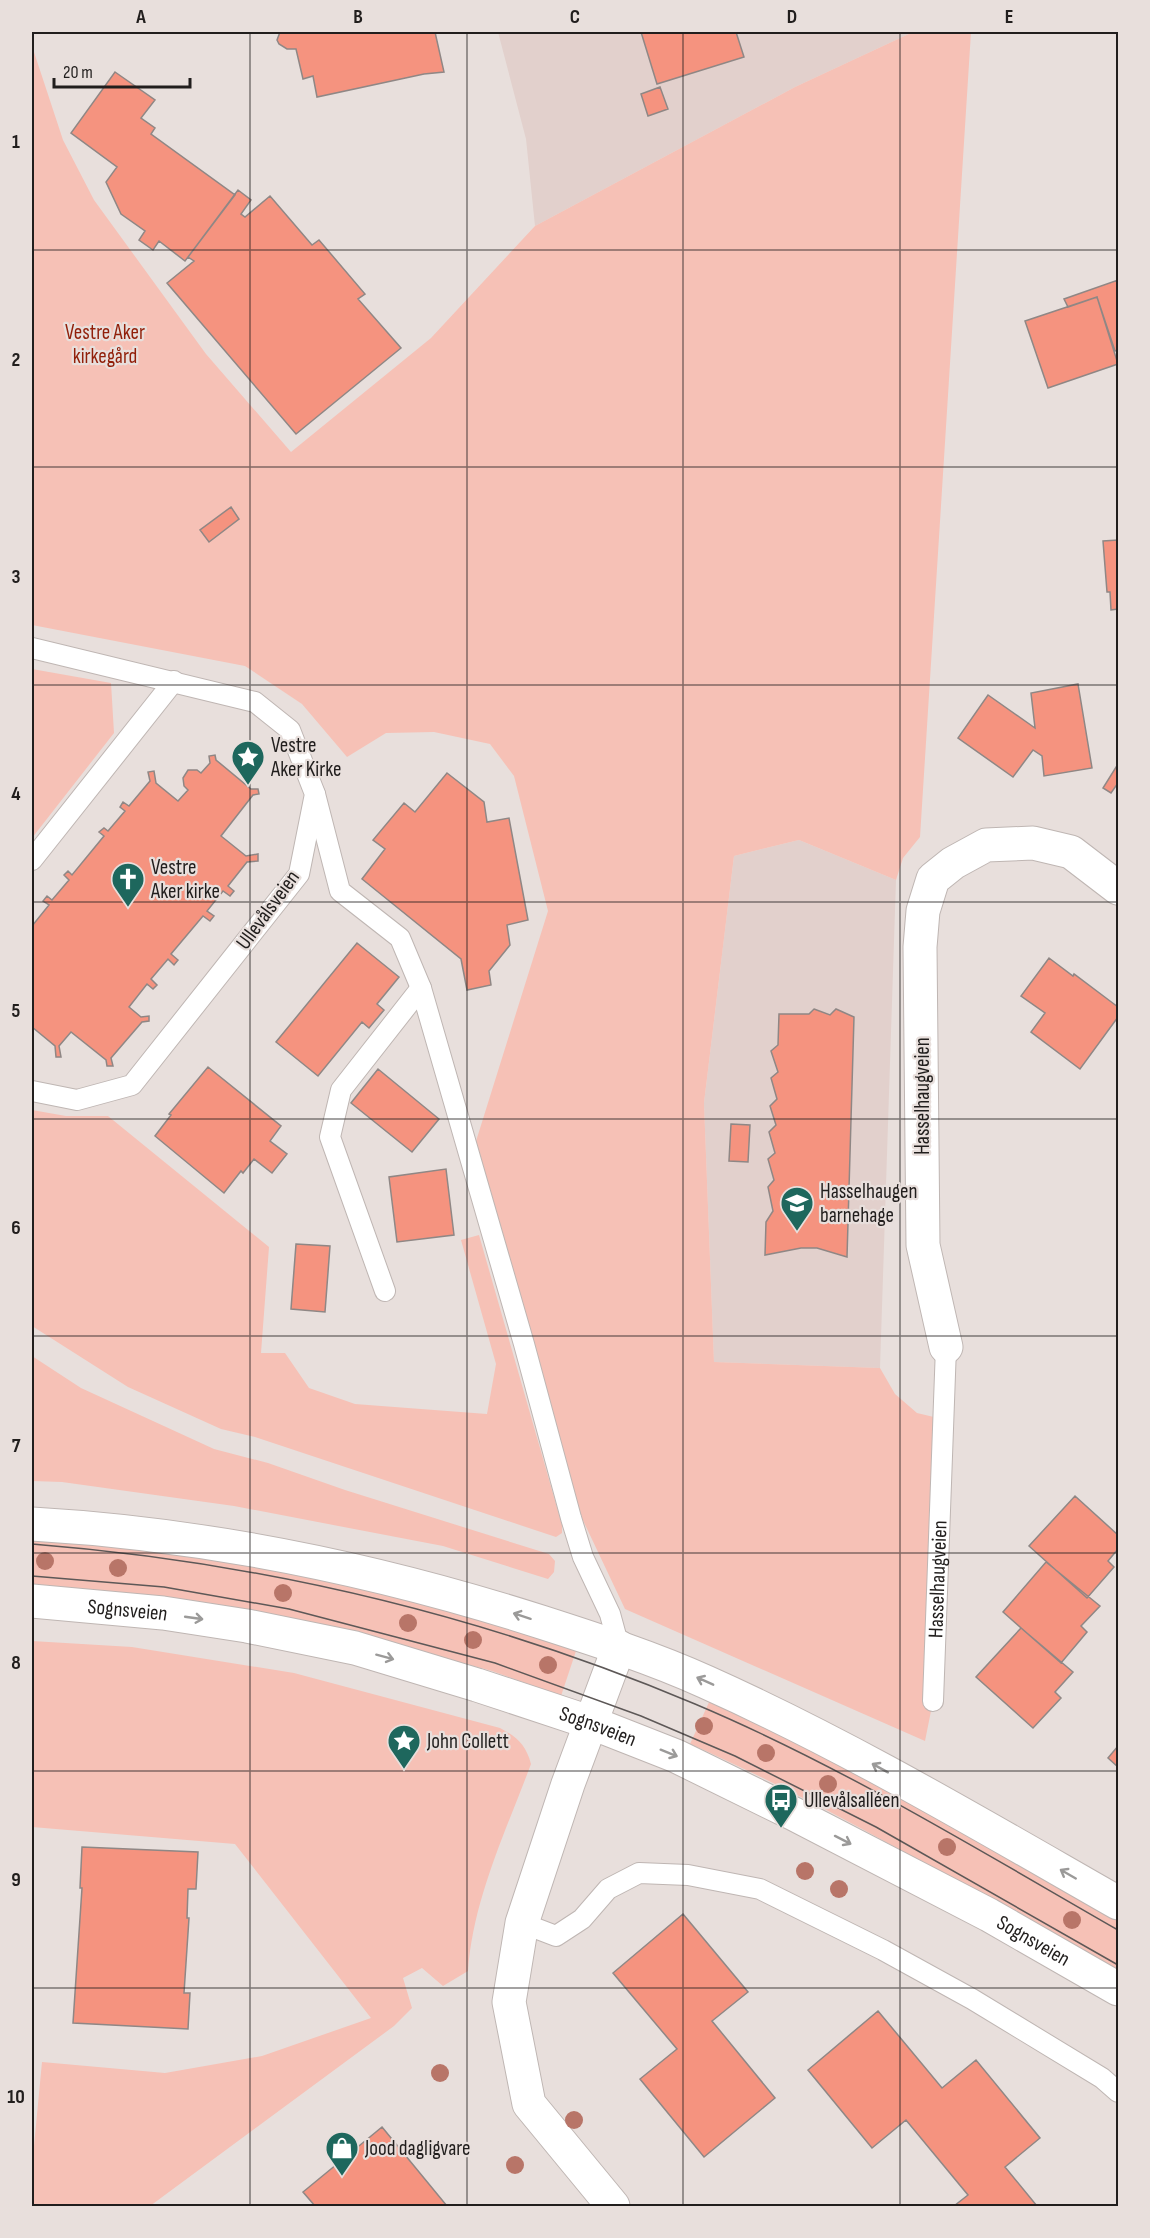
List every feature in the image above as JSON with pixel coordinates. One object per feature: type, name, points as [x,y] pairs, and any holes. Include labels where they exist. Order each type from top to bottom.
[{"type":"main road","name":"Hasselhaugveien","points":[[946,1347],[923,1245],[920,946],[923,911],[933,879],[953,862],[986,845],[1033,843],[1071,852],[1119,888]]},
{"type":"main road","points":[[32,1524],[174,1537],[383,1576],[491,1606],[619,1647],[706,1681],[878,1767],[1119,1904]]},
{"type":"main road","name":"Sognsveien","points":[[32,1601],[163,1613],[247,1626],[354,1648],[466,1681],[592,1723],[676,1756],[803,1819],[989,1915],[1119,1989]]},
{"type":"main road","points":[[613,2206],[529,2104],[509,2002],[522,1923],[568,1784],[619,1647]]},
{"type":"lane","points":[[32,648],[255,702],[290,729],[315,794],[340,891],[400,938],[421,988],[524,1344],[571,1518],[583,1557],[610,1614],[619,1647]]},
{"type":"lane","points":[[32,860],[174,681]]},
{"type":"lane","name":"Ullevålsveien","points":[[32,1091],[77,1100],[132,1085],[299,874],[315,794]]},
{"type":"lane","points":[[385,1291],[330,1137],[341,1090],[421,988]]},
{"type":"lane","name":"Hasselhaugveien","points":[[933,1701],[946,1347]]},
{"type":"lane","points":[[522,1923],[556,1936],[582,1920],[608,1889],[639,1873],[688,1875],[760,1889],[883,1950],[972,1999],[1102,2078],[1119,2092]]},
{"type":"shaded area","points":[[498,32],[913,32],[795,87],[535,226],[526,139]]},
{"type":"shaded area","name":"Hasselhaugen barnehage","points":[[799,840],[896,880],[880,1368],[714,1362],[704,1103],[734,856]]},
{"type":"green space","name":"Vestre Aker kirkegård","points":[[913,32],[971,32],[920,837],[903,858],[896,880],[799,840],[734,856],[704,1103],[714,1362],[880,1368],[895,1394],[917,1413],[938,1418],[933,1701],[925,1741],[625,1609],[580,1514],[472,1154],[548,911],[514,776],[490,744],[434,732],[386,733],[347,757],[302,704],[245,666],[32,625],[32,46],[63,140],[94,200],[206,354],[291,452],[431,338],[535,226],[795,87]]},
{"type":"green space","points":[[32,669],[111,683],[114,733],[32,838]]},
{"type":"green space","points":[[32,1110],[66,1116],[108,1116],[269,1247],[261,1353],[285,1353],[309,1388],[355,1404],[487,1414],[496,1364],[461,1240],[479,1235],[562,1525],[562,1533],[556,1537],[255,1437],[221,1429],[128,1387],[32,1326]]},
{"type":"green space","points":[[32,1356],[81,1388],[214,1449],[268,1463],[345,1490],[549,1554],[555,1561],[554,1572],[548,1579],[443,1546],[234,1506],[62,1482],[32,1481]]},
{"type":"green space","points":[[32,1536],[175,1550],[390,1592],[577,1648],[561,1696],[492,1671],[382,1641],[162,1598],[32,1585]]},
{"type":"green space","points":[[32,1641],[132,1647],[294,1673],[500,1728],[520,1742],[531,1764],[501,1840],[476,1918],[468,1971],[443,1986],[422,1968],[403,1978],[412,2008],[394,2026],[150,2206],[32,2206],[32,2167],[42,2062],[165,2073],[262,2056],[371,2018],[235,1844],[32,1827]]},
{"type":"green space","points":[[710,1700],[862,1773],[1118,1918],[1118,1974],[854,1825],[690,1744]]},
{"type":"building","points":[[280,32],[435,32],[444,72],[424,74],[317,97],[313,76],[303,79],[296,49],[287,49],[279,44],[277,40]]},
{"type":"building","points":[[641,32],[736,32],[744,57],[657,84]]},
{"type":"building","points":[[115,72],[155,100],[141,118],[155,128],[151,134],[235,195],[185,261],[159,241],[153,250],[139,240],[145,231],[121,214],[106,182],[117,167],[71,133]]},
{"type":"building","points":[[660,87],[668,109],[648,116],[641,94]]},
{"type":"building","points":[[238,190],[251,200],[241,214],[245,217],[270,196],[312,245],[319,240],[365,294],[358,299],[401,348],[296,434],[167,283],[194,261],[188,257]]},
{"type":"building","points":[[1118,280],[1118,350],[1115,351],[1097,297],[1068,307],[1064,299]]},
{"type":"building","points":[[1097,297],[1118,364],[1048,388],[1025,321]]},
{"type":"building","points":[[231,507],[239,519],[209,542],[200,530]]},
{"type":"building","points":[[1118,540],[1118,609],[1111,610],[1110,592],[1107,592],[1103,541]]},
{"type":"building","points":[[1078,684],[1092,768],[1044,776],[1042,756],[1033,750],[1013,777],[958,738],[988,695],[1035,728],[1031,693]]},
{"type":"building","name":"Vestre Aker kirke","points":[[215,755],[216,760],[251,789],[258,789],[259,794],[253,795],[221,836],[246,856],[258,854],[258,861],[247,862],[228,886],[234,891],[230,896],[223,891],[207,911],[214,916],[210,921],[203,916],[171,954],[178,960],[174,965],[168,959],[151,979],[157,985],[153,989],[147,984],[129,1007],[141,1017],[149,1016],[149,1021],[142,1022],[111,1058],[113,1066],[107,1066],[106,1060],[71,1032],[59,1046],[61,1057],[56,1057],[55,1046],[32,1027],[32,926],[49,905],[43,901],[47,896],[52,900],[69,880],[64,875],[68,871],[72,875],[104,836],[99,832],[104,828],[108,831],[125,811],[120,807],[123,802],[129,806],[150,781],[148,772],[154,771],[156,783],[178,801],[188,790],[184,786],[183,778],[188,770],[197,770],[201,773],[210,763],[209,756]]},
{"type":"building","points":[[1118,764],[1118,783],[1111,793],[1103,788]]},
{"type":"building","points":[[447,773],[484,802],[487,822],[509,818],[528,920],[507,925],[510,945],[489,971],[491,985],[467,990],[461,959],[362,879],[385,849],[373,840],[404,803],[415,812]]},
{"type":"building","points":[[357,943],[399,977],[377,1004],[384,1010],[369,1028],[362,1022],[318,1076],[276,1042]]},
{"type":"building","points":[[1049,958],[1118,1007],[1118,1017],[1080,1069],[1031,1032],[1045,1013],[1021,996]]},
{"type":"building","points":[[814,1009],[830,1015],[836,1009],[854,1017],[847,1257],[817,1248],[801,1248],[765,1255],[766,1222],[773,1211],[768,1187],[774,1180],[768,1159],[775,1153],[769,1132],[776,1125],[770,1106],[777,1099],[771,1078],[778,1072],[771,1051],[778,1045],[779,1014],[809,1014]]},
{"type":"building","points":[[208,1067],[281,1126],[270,1141],[287,1154],[272,1173],[254,1159],[243,1173],[241,1171],[224,1193],[155,1136],[171,1115],[169,1114]]},
{"type":"building","points":[[378,1069],[439,1119],[412,1152],[351,1103]]},
{"type":"building","points":[[731,1124],[750,1125],[748,1162],[729,1161]]},
{"type":"building","points":[[446,1169],[454,1235],[397,1242],[389,1177]]},
{"type":"building","points":[[296,1244],[330,1246],[325,1312],[291,1309]]},
{"type":"building","points":[[1075,1496],[1118,1535],[1118,1549],[1108,1561],[1114,1567],[1087,1598],[1029,1546]]},
{"type":"building","points":[[1046,1562],[1100,1606],[1081,1626],[1087,1632],[1061,1663],[1003,1612]]},
{"type":"building","points":[[1021,1628],[1073,1672],[1055,1692],[1061,1698],[1033,1728],[976,1677]]},
{"type":"building","points":[[1118,1746],[1118,1767],[1108,1758]]},
{"type":"building","points":[[82,1847],[198,1852],[196,1889],[188,1889],[187,1918],[189,1918],[184,1993],[190,1993],[188,2029],[73,2023],[82,1888],[80,1888]]},
{"type":"building","points":[[683,1914],[748,1992],[712,2021],[775,2098],[704,2157],[640,2079],[677,2049],[613,1973]]},
{"type":"building","points":[[878,2011],[942,2088],[976,2060],[1040,2138],[1005,2167],[1037,2206],[954,2206],[968,2195],[906,2120],[872,2148],[808,2070]]},
{"type":"building","points":[[382,2127],[447,2206],[315,2206],[303,2192]]},
{"type":"tram line","points":[[32,1544],[117,1552],[202,1564],[370,1597],[453,1619],[615,1672],[695,1704],[804,1754],[962,1840],[1118,1930]]},
{"type":"tram line","points":[[32,1576],[164,1587],[289,1609],[495,1663],[641,1716],[735,1756],[876,1827],[1118,1965]]},
{"type":"place","name":"Vestre Aker Kirke","points":[[248,786]]},
{"type":"place","name":"Vestre Aker kirke","points":[[128,908]]},
{"type":"place","name":"Hasselhaugen barnehage","points":[[797,1232]]},
{"type":"place","name":"John Collett","points":[[404,1770]]},
{"type":"place","name":"Ullevålsalléen","points":[[781,1829]]},
{"type":"place","name":"Jood dagligvare","points":[[342,2177]]}]
